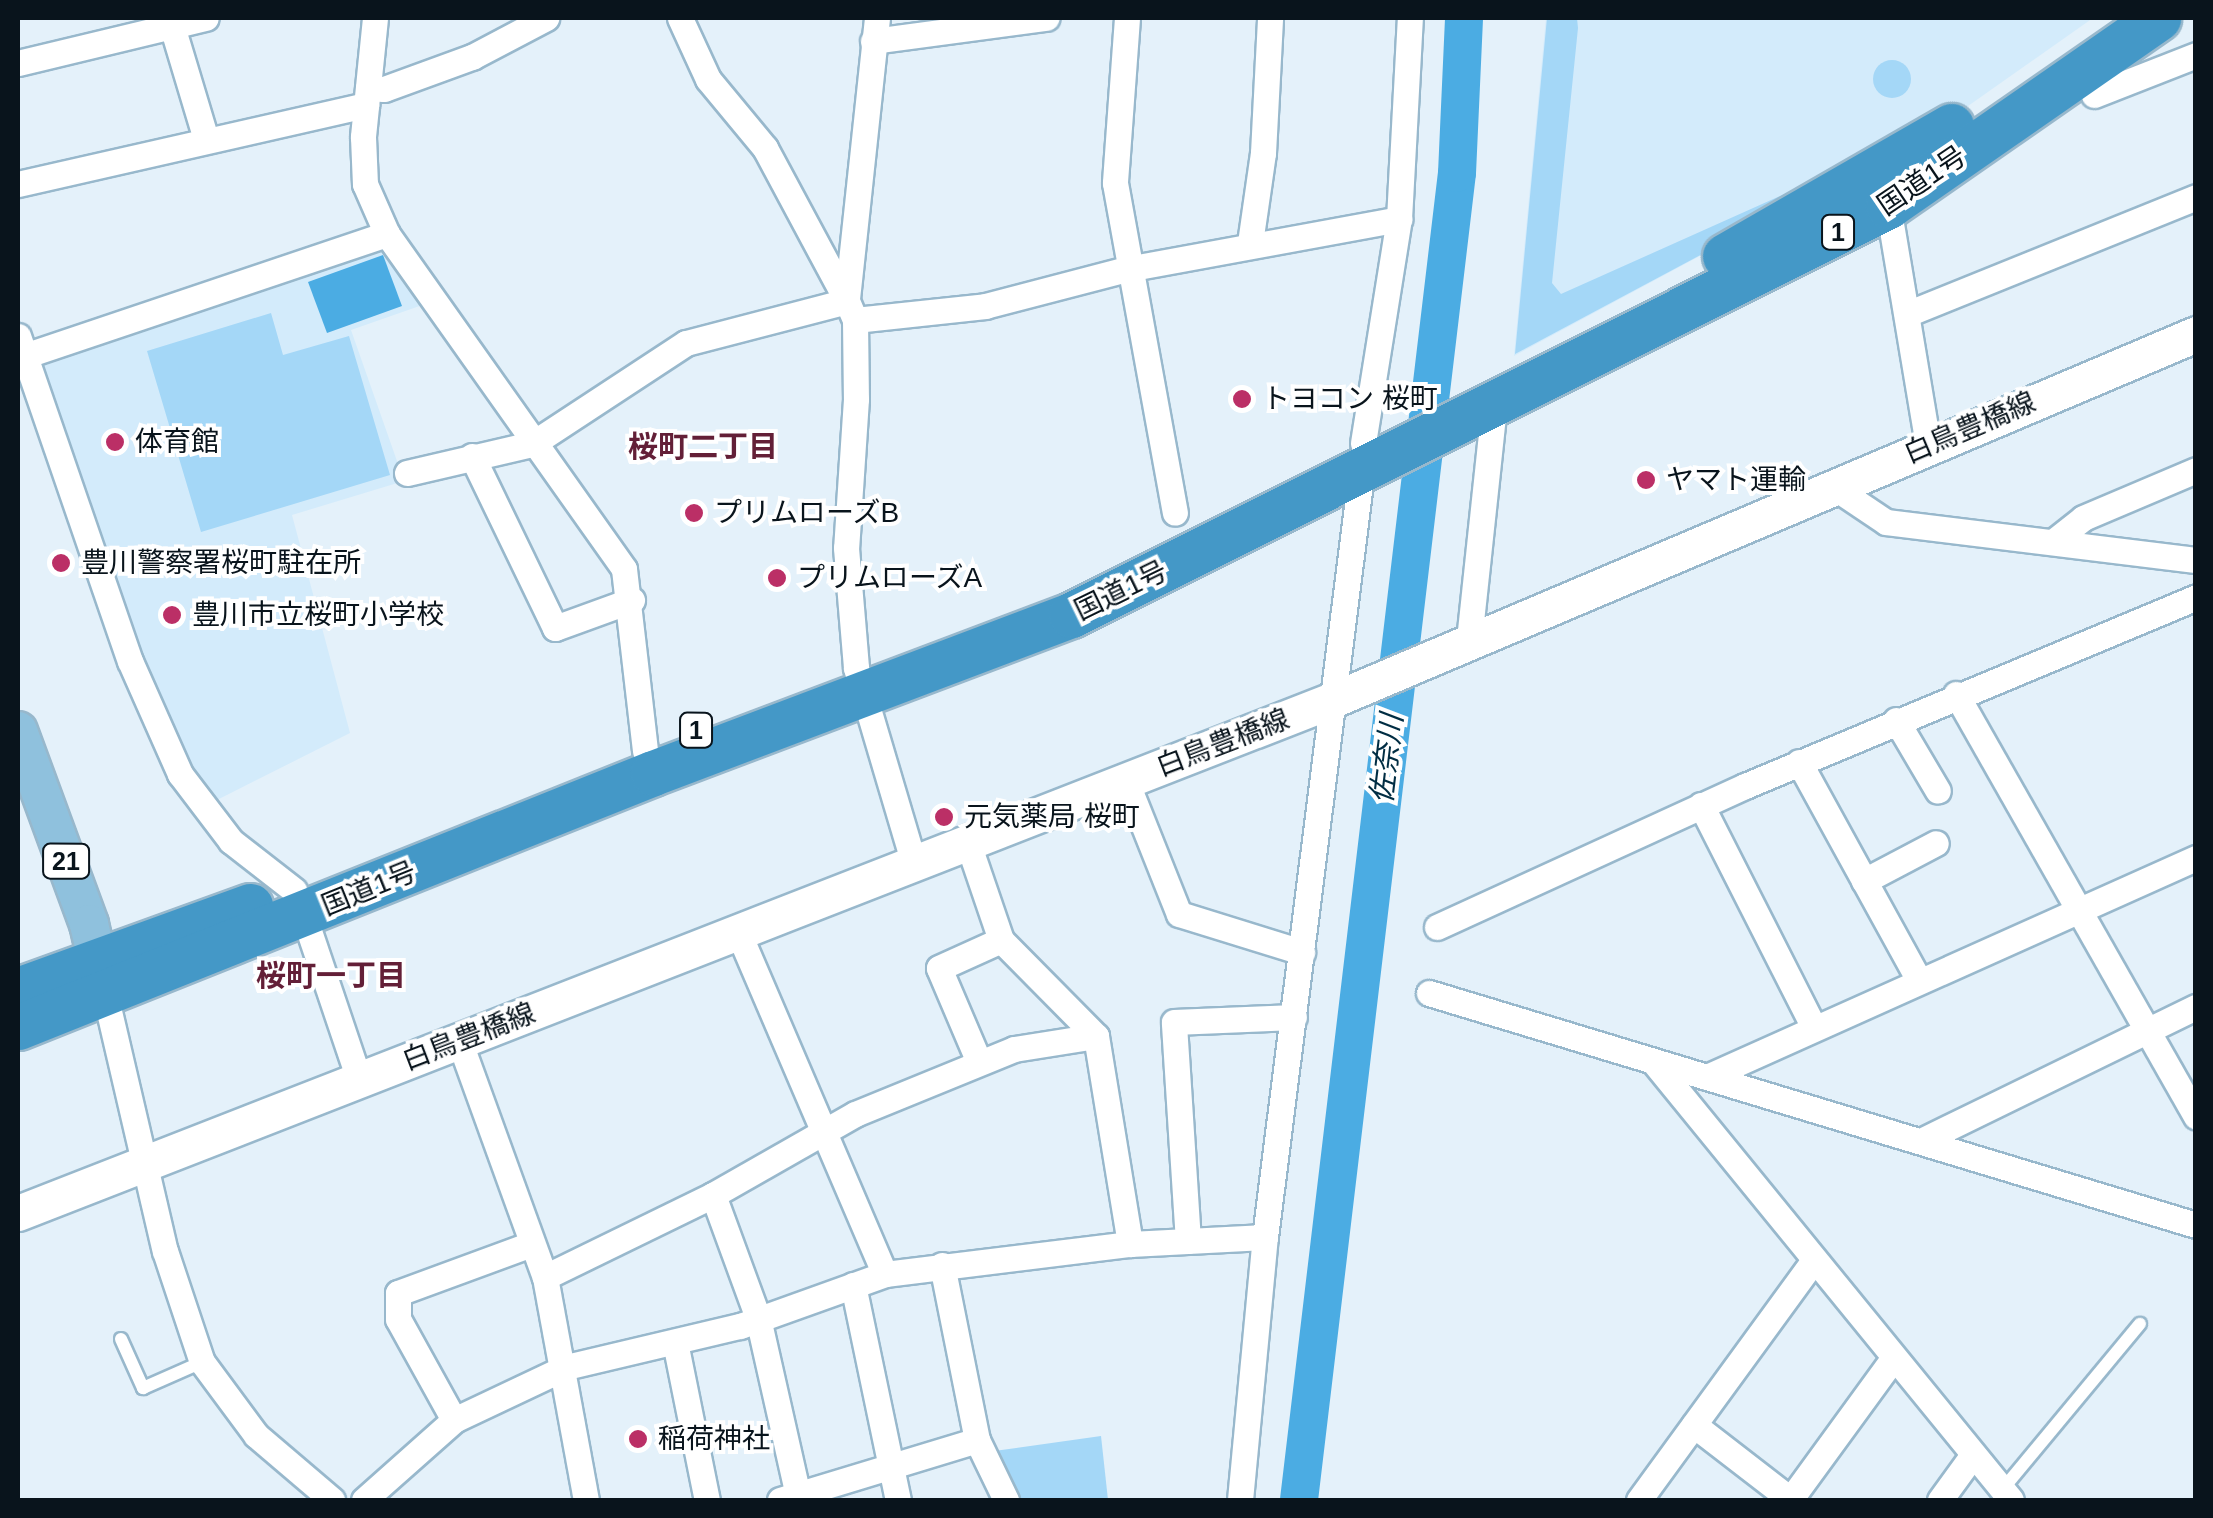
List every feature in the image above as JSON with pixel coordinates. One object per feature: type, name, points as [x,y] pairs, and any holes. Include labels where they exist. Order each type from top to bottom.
[{"type":"highway","name":"国道1号","points":[[1492,392],[1908,155],[2109,18]]},
{"type":"highway","name":"国道1号","points":[[299,903],[645,750],[1070,616],[1492,392],[1888,206],[2158,18]]},
{"type":"highway","name":"国道1号","points":[[18,990],[102,976],[653,773],[859,682]]},
{"type":"highway","name":"国道1号","points":[[18,1027],[102,976]]},
{"type":"main road","name":"白鳥豊橋線","points":[[18,1212],[148,1166],[359,1079],[1335,699],[1831,485],[2196,334]]},
{"type":"main road","name":"21","points":[[18,731],[102,976]]},
{"type":"street","points":[[18,63],[206,18]]},
{"type":"street","points":[[375,18],[367,96],[365,184],[387,234],[532,444],[597,524],[624,569],[632,600],[645,750]]},
{"type":"street","points":[[18,184],[367,96],[472,57],[546,18]]},
{"type":"street","points":[[680,18],[708,78],[765,148],[851,311]]},
{"type":"street","points":[[914,864],[859,682],[846,548],[851,311],[875,29],[1046,18]]},
{"type":"street","points":[[1127,18],[1115,183],[1127,270],[1151,353],[1175,513]]},
{"type":"street","points":[[1250,244],[1263,153],[1270,18]]},
{"type":"street","points":[[1240,1500],[1265,1237],[1362,459],[1398,219],[1410,18]]},
{"type":"street","points":[[172,26],[206,139]]},
{"type":"street","points":[[2094,95],[2196,55]]},
{"type":"street","points":[[1907,314],[2196,197]]},
{"type":"street","points":[[1888,206],[1928,444]]},
{"type":"street","points":[[407,473],[532,444],[686,343],[851,311],[985,306],[1250,244],[1398,219]]},
{"type":"street","points":[[359,1079],[299,903],[231,841],[180,774],[130,661],[20,347],[387,234]]},
{"type":"street","points":[[1469,640],[1492,392]]},
{"type":"street","points":[[472,456],[555,628],[632,600]]},
{"type":"street","points":[[2054,541],[2083,518],[2196,470]]},
{"type":"street","points":[[1831,485],[1886,522],[2196,560]]},
{"type":"street","points":[[1437,927],[1798,762],[2196,597]]},
{"type":"street","points":[[1956,694],[2084,909],[2196,1117]]},
{"type":"street","points":[[1896,720],[1938,791]]},
{"type":"street","points":[[1798,762],[1919,980]]},
{"type":"street","points":[[1126,781],[1179,914],[1302,952]]},
{"type":"street","points":[[1701,806],[1814,1028]]},
{"type":"street","points":[[968,843],[1000,940],[1096,1036],[1130,1244]]},
{"type":"street","points":[[1864,881],[1936,843]]},
{"type":"street","points":[[1707,1077],[2196,858]]},
{"type":"street","points":[[739,934],[885,1274]]},
{"type":"street","points":[[979,1062],[939,968],[1000,940]]},
{"type":"street","points":[[102,976],[148,1166],[164,1251],[202,1362],[256,1435],[332,1500]]},
{"type":"street","points":[[1428,992],[2196,1224]]},
{"type":"street","points":[[1923,1140],[2196,1008]]},
{"type":"street","points":[[1188,1241],[1174,1022],[1294,1017]]},
{"type":"street","points":[[546,1277],[712,1196],[822,1133],[979,1062],[1096,1036]]},
{"type":"street","points":[[459,1040],[546,1277],[566,1367],[586,1500]]},
{"type":"street","points":[[1653,1061],[1812,1263],[2006,1495]]},
{"type":"street","points":[[712,1196],[758,1318],[792,1499],[888,1464],[977,1440]]},
{"type":"street","points":[[364,1500],[454,1420],[566,1367],[758,1318],[885,1274],[1130,1244],[1265,1237]]},
{"type":"street","points":[[454,1420],[398,1320],[398,1293],[531,1244]]},
{"type":"street","points":[[1639,1500],[1812,1263]]},
{"type":"street","points":[[942,1264],[977,1440],[1006,1500]]},
{"type":"street","points":[[853,1285],[898,1500]]},
{"type":"street","points":[[675,1342],[708,1500]]},
{"type":"street","points":[[1694,1425],[1790,1500],[1892,1360]]},
{"type":"street","points":[[1940,1500],[1972,1456]]},
{"type":"lane","points":[[2006,1495],[2140,1324]]},
{"type":"lane","points":[[121,1339],[143,1388],[202,1362]]},
{"type":"shaded area","points":[[1546,18],[2093,18],[1934,130],[1514,356]]},
{"type":"shaded area","points":[[1547,18],[1577,18],[1578,28],[1552,283],[1561,294],[1883,150],[1886,156],[1515,354]]},
{"type":"shaded area","points":[[1892,60],[1905,66],[1911,79],[1905,92],[1892,98],[1879,92],[1873,79],[1879,66]]},
{"type":"shaded area","points":[[388,237],[431,302],[351,330],[404,481],[292,515],[350,733],[213,802],[158,704],[40,361]]},
{"type":"shaded area","points":[[383,255],[402,306],[327,333],[308,282]]},
{"type":"shaded area","points":[[271,313],[283,355],[349,336],[390,475],[201,532],[147,351]]},
{"type":"shaded area","points":[[1101,1436],[1108,1500],[1011,1500],[987,1452]]},
{"type":"waterway","name":"佐奈川","points":[[1299,1500],[1457,173],[1464,18]]},
{"type":"place","name":"トヨコン 桜町","points":[[1242,399]]},
{"type":"place","name":"体育館","points":[[115,442]]},
{"type":"place","name":"ヤマト運輸","points":[[1646,480]]},
{"type":"place","name":"プリムローズB","points":[[694,513]]},
{"type":"place","name":"豊川警察署桜町駐在所","points":[[61,563]]},
{"type":"place","name":"プリムローズA","points":[[777,578]]},
{"type":"place","name":"豊川市立桜町小学校","points":[[172,615]]},
{"type":"place","name":"元気薬局 桜町","points":[[944,817]]},
{"type":"place","name":"稲荷神社","points":[[638,1439]]},
{"type":"district","name":"桜町二丁目","points":[[703,447]]},
{"type":"district","name":"桜町一丁目","points":[[331,976]]}]
